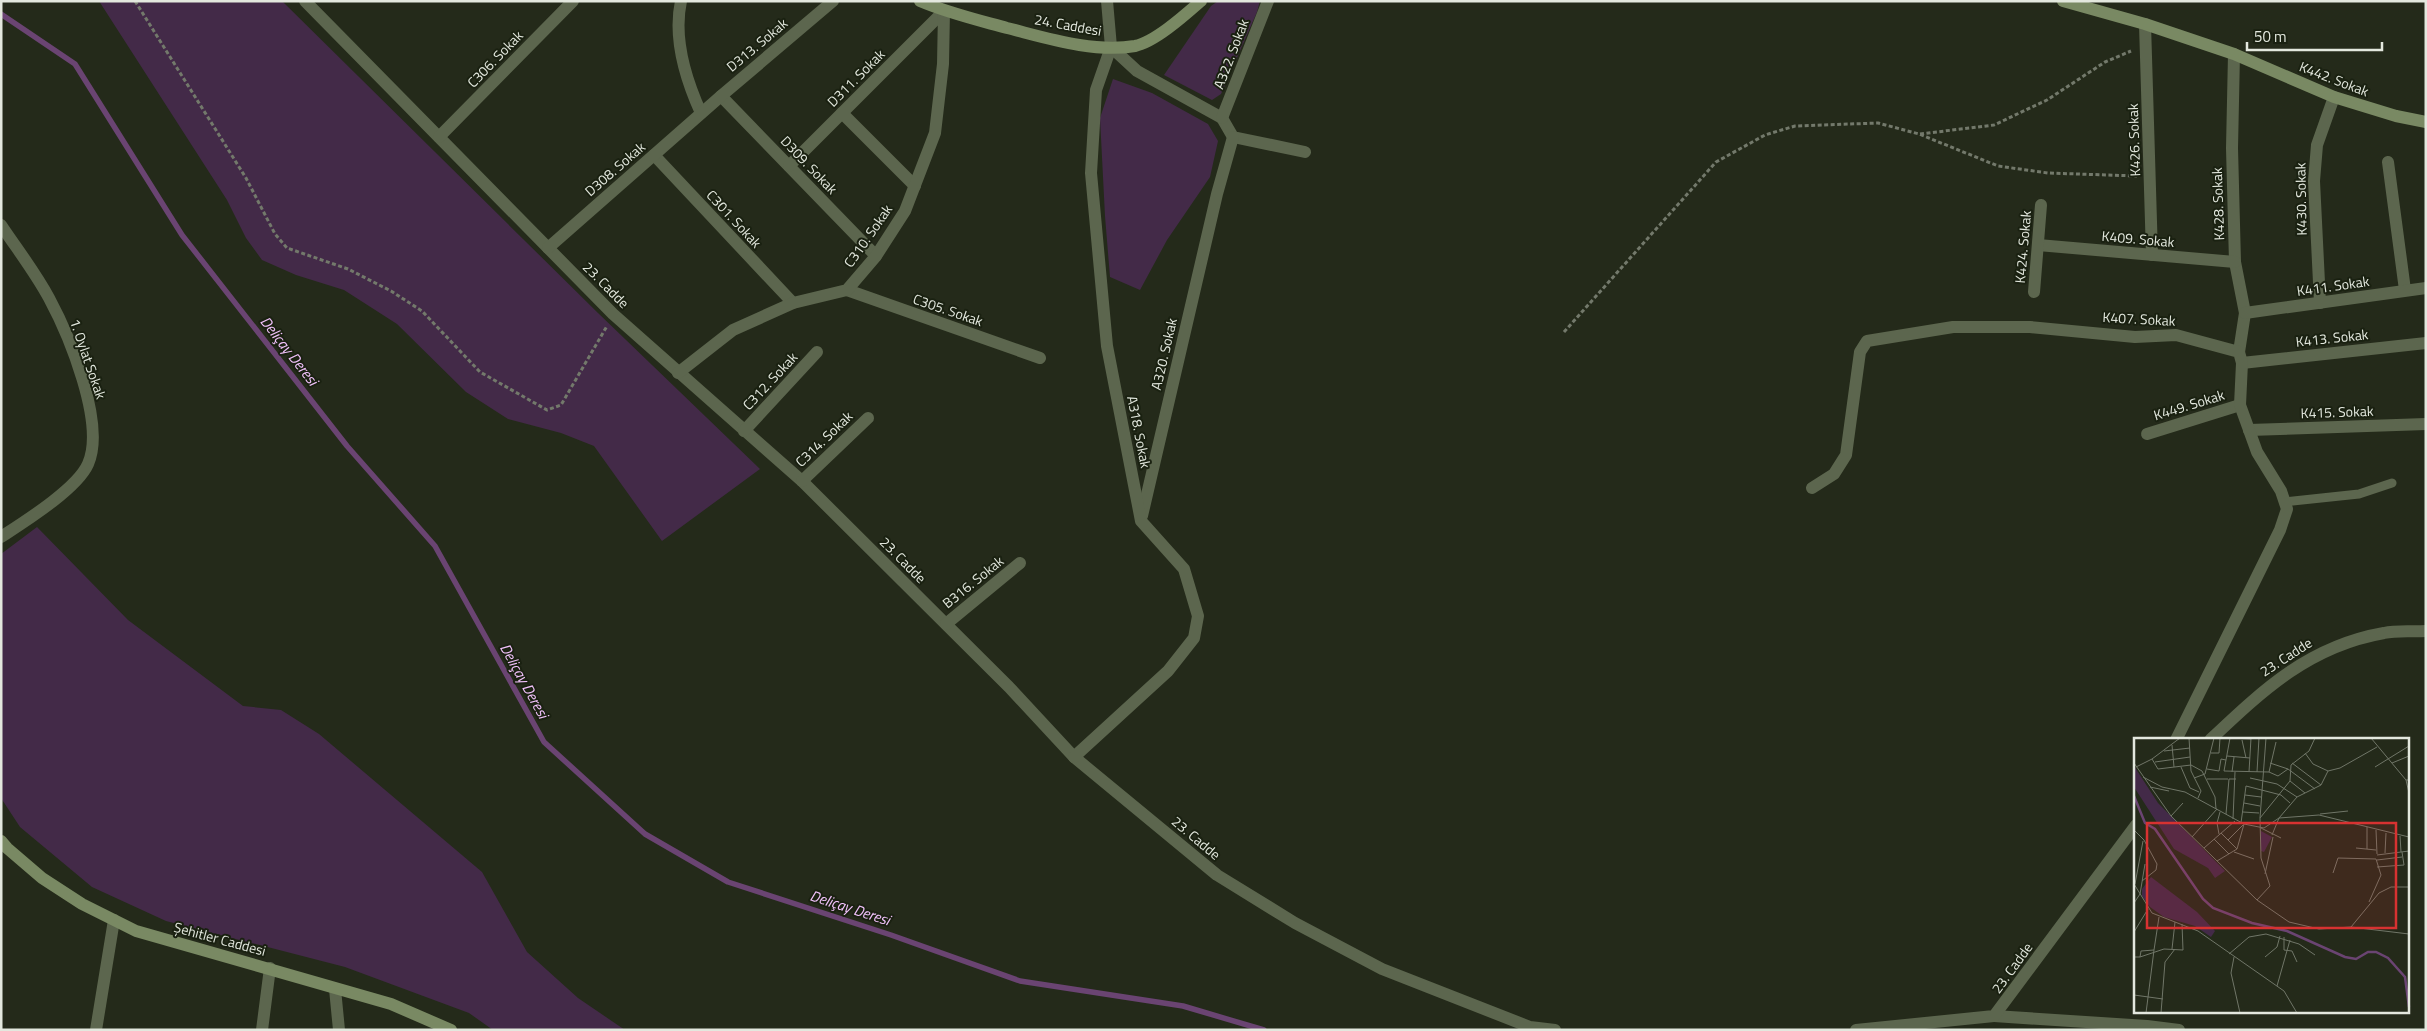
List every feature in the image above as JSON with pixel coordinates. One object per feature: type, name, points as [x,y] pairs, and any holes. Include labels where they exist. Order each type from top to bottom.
[{"type":"street","name":"23. Cadde","points":[[304,1],[613,314],[802,481],[946,624],[1074,757],[1217,875],[1295,924],[1382,970],[1530,1027],[1555,1030]]},
{"type":"street","name":"C306. Sokak","points":[[439,137],[573,1]]},
{"type":"street","points":[[680,1],[680,44],[690,89],[701,113]]},
{"type":"street","name":"D313. Sokak","points":[[701,113],[833,1]]},
{"type":"street","name":"24. Caddesi","points":[[920,1],[944,11],[1043,37],[1080,45],[1111,47],[1136,46],[1166,30],[1201,1]]},
{"type":"street","points":[[1107,1],[1111,47],[1137,71],[1222,118],[1233,137],[1305,152]]},
{"type":"street","name":"A322. Sokak","points":[[1222,118],[1268,1]]},
{"type":"street","name":"K442. Sokak","points":[[2062,1],[2145,24],[2234,54],[2334,97],[2396,116],[2426,122]]},
{"type":"street","name":"D311. Sokak","points":[[789,166],[944,11]]},
{"type":"street","name":"C310. Sokak","points":[[847,290],[876,256],[905,211],[935,133],[943,64],[944,11]]},
{"type":"street","name":"K426. Sokak","points":[[2145,24],[2152,255]]},
{"type":"street","name":"A318. Sokak","points":[[1111,47],[1096,90],[1091,173],[1107,346],[1141,521]]},
{"type":"street","name":"K428. Sokak","points":[[2234,54],[2232,148],[2235,262],[2245,313],[2240,357]]},
{"type":"street","name":"D309. Sokak","points":[[721,96],[876,256]]},
{"type":"street","name":"K430. Sokak","points":[[2320,304],[2314,181],[2317,146],[2334,97]]},
{"type":"street","name":"D308. Sokak","points":[[548,248],[701,113]]},
{"type":"street","points":[[842,113],[915,186]]},
{"type":"street","name":"A320. Sokak","points":[[1141,521],[1217,194],[1233,137]]},
{"type":"street","name":"C301. Sokak","points":[[654,155],[793,303]]},
{"type":"street","points":[[2388,162],[2405,290]]},
{"type":"street","name":"K424. Sokak","points":[[2034,292],[2041,205]]},
{"type":"street","name":"1. Oylat Sokak","points":[[1,224],[49,298],[74,354],[89,399],[93,443],[88,465],[68,488],[40,512],[1,537]]},
{"type":"street","name":"K409. Sokak","points":[[2038,245],[2235,262]]},
{"type":"street","name":"K411. Sokak","points":[[2245,313],[2426,288]]},
{"type":"street","points":[[678,372],[733,330],[793,303],[847,290]]},
{"type":"street","name":"C305. Sokak","points":[[847,290],[1040,358]]},
{"type":"street","name":"K407. Sokak","points":[[1812,488],[1834,474],[1846,455],[1860,352],[1867,342],[1953,326],[2030,327],[2135,337],[2176,335],[2240,357]]},
{"type":"street","name":"K413. Sokak","points":[[2240,357],[2426,343]]},
{"type":"street","name":"C312. Sokak","points":[[744,431],[818,352]]},
{"type":"street","points":[[2177,738],[2280,530],[2286,509],[2281,491],[2257,452],[2240,405],[2240,357]]},
{"type":"street","name":"K449. Sokak","points":[[2147,434],[2240,405]]},
{"type":"street","name":"C314. Sokak","points":[[802,481],[868,418]]},
{"type":"street","name":"K415. Sokak","points":[[2248,430],[2426,424]]},
{"type":"street","points":[[1074,757],[1168,671],[1194,638],[1198,616],[1184,569],[1141,521]]},
{"type":"street","name":"B316. Sokak","points":[[946,624],[1020,563]]},
{"type":"street","name":"23. Cadde","points":[[2212,738],[2262,691],[2322,651],[2384,633],[2426,631]]},
{"type":"street","name":"23. Cadde","points":[[1994,1016],[2134,828]]},
{"type":"street","name":"Şehitler Caddesi","points":[[3,848],[42,878],[82,904],[136,931],[391,1004],[451,1030]]},
{"type":"street","points":[[96,1030],[114,920]]},
{"type":"street","points":[[262,1030],[270,968]]},
{"type":"street","points":[[335,989],[339,1030]]},
{"type":"street","points":[[1856,1030],[1994,1016],[2147,1026],[2179,1030]]},
{"type":"lane","points":[[2284,502],[2359,494],[2392,483]]},
{"type":"path","points":[[136,1],[246,178],[275,234],[287,248],[348,269],[391,291],[422,311],[480,372],[547,410],[561,405],[613,314]]},
{"type":"path","points":[[1920,134],[1994,125],[2047,100],[2105,62],[2130,51],[2146,48]]},
{"type":"path","points":[[1564,332],[1716,162],[1765,135],[1796,126],[1878,123],[1920,134],[1998,166],[2048,173],[2150,176]]},
{"type":"shaded area","points":[[99,1],[282,1],[598,313],[760,469],[662,541],[594,446],[561,433],[508,419],[466,392],[397,324],[344,290],[296,275],[262,260],[246,238],[227,200]]},
{"type":"shaded area","points":[[1218,1],[1260,1],[1221,94],[1212,100],[1164,75],[1211,6]]},
{"type":"shaded area","points":[[1113,79],[1152,93],[1208,124],[1218,141],[1210,177],[1167,240],[1140,290],[1110,277],[1100,118]]},
{"type":"shaded area","points":[[37,527],[128,620],[243,706],[281,710],[319,734],[482,872],[527,952],[578,998],[625,1030],[493,1030],[469,1013],[345,967],[166,921],[92,887],[20,827],[1,798],[1,554]]},
{"type":"waterway","name":"Deliçay Deresi","points":[[1,14],[75,64],[182,235],[347,446],[435,546],[544,742],[645,834],[728,882],[891,935],[1020,981],[1183,1006],[1264,1030]]}]
